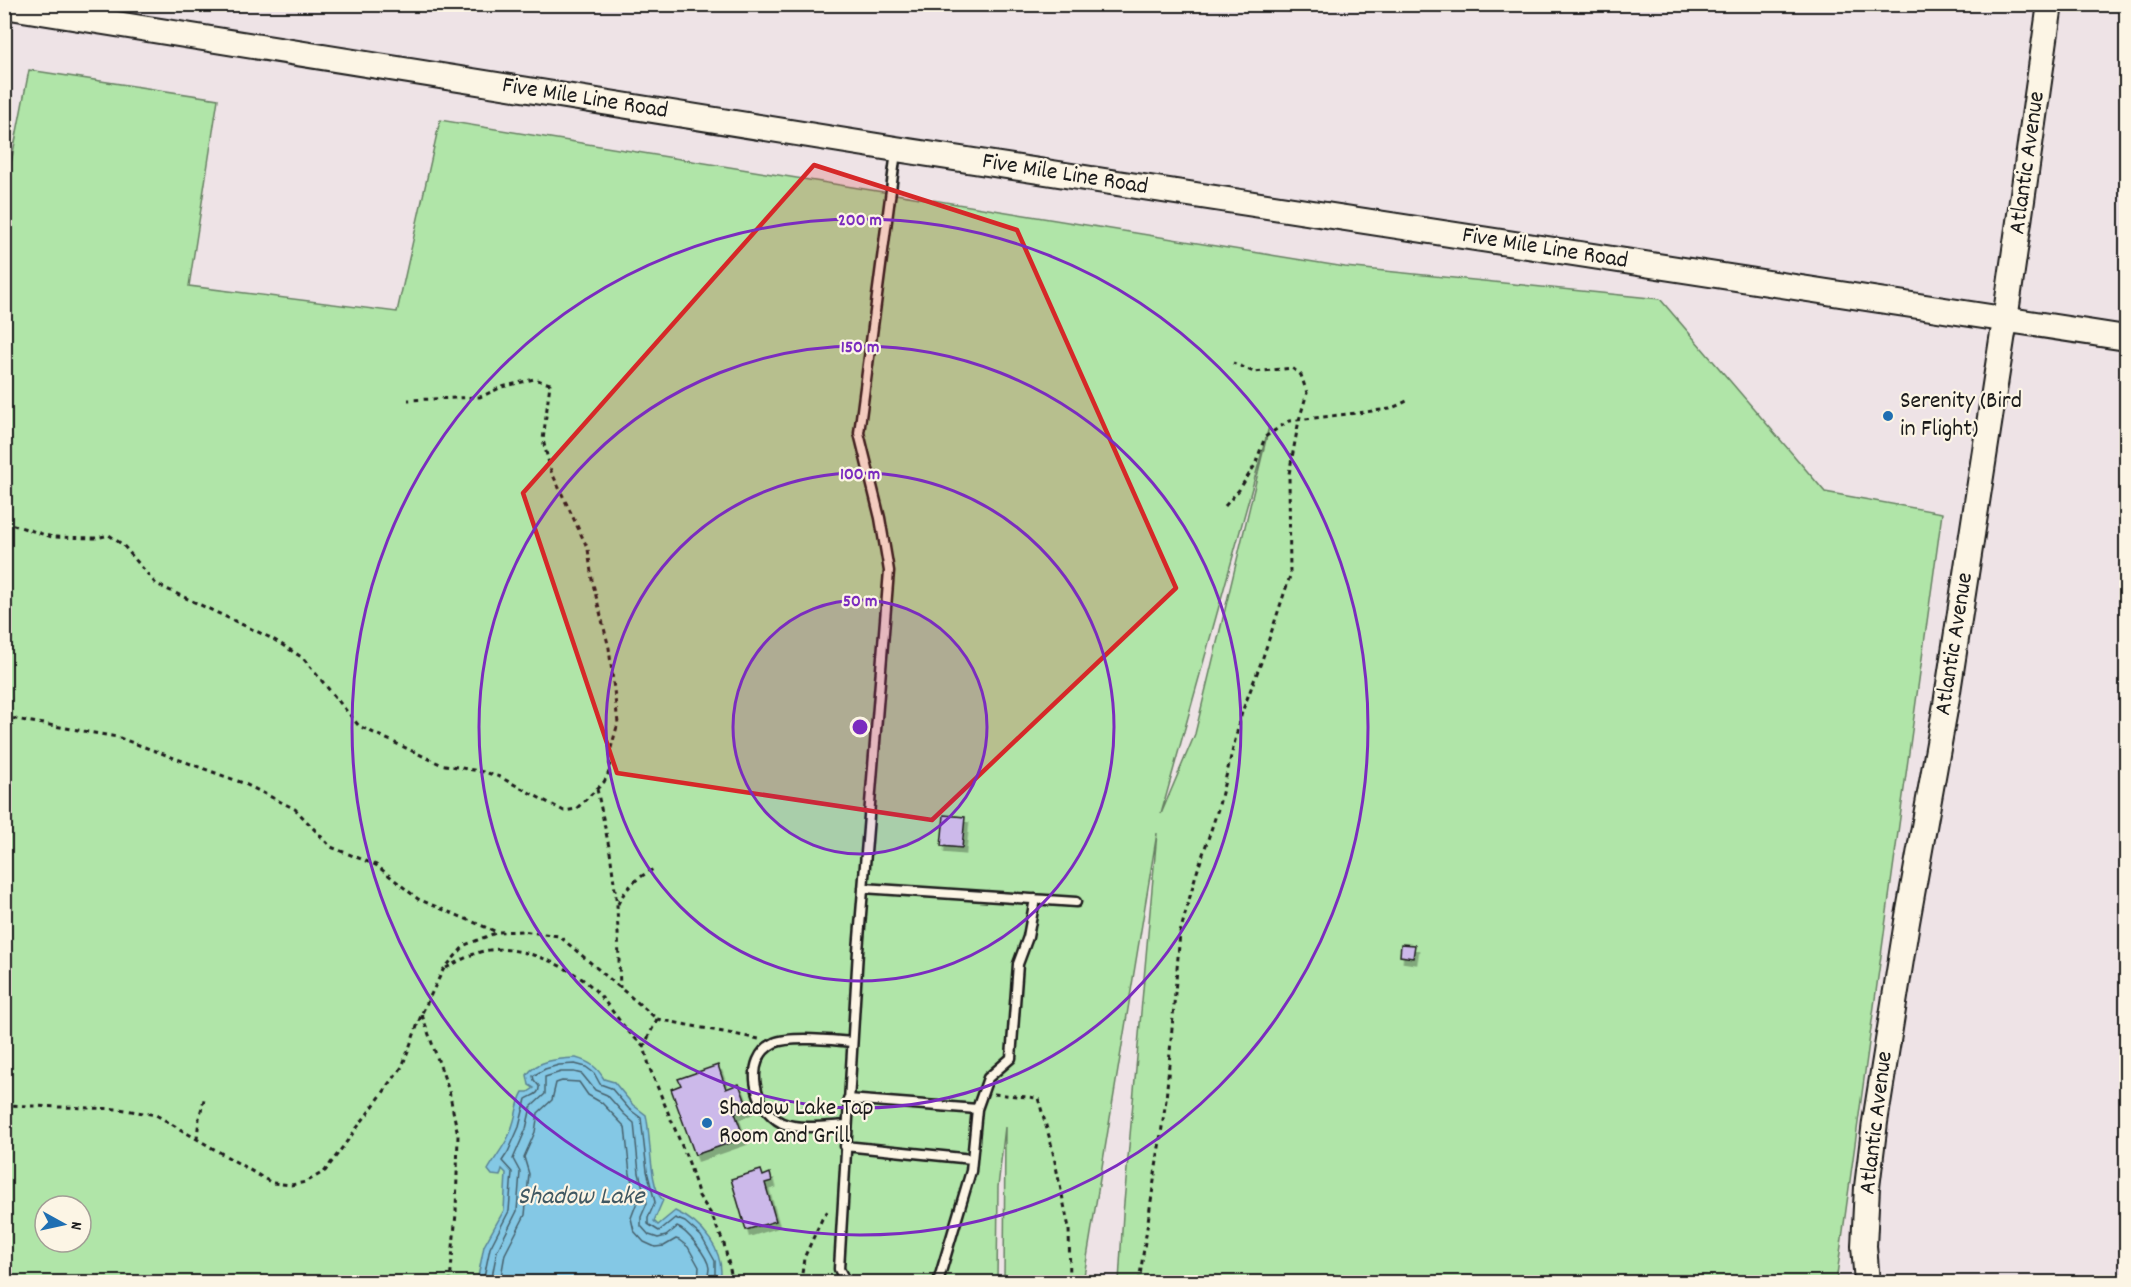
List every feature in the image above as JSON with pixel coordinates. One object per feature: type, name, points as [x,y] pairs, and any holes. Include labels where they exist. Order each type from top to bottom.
[{"type":"main road","name":"Atlantic Avenue","points":[[1867,1282],[1864,1246],[1866,1199],[1875,1122],[1907,922],[1946,704],[2005,320],[2050,4]]},
{"type":"main road","name":"Five Mile Line Road","points":[[4,6],[896,149],[2127,338]]},
{"type":"lane","points":[[846,1282],[839,1269],[846,1125],[889,571],[880,518],[859,433],[896,149]]},
{"type":"lane","points":[[863,888],[1076,902]]},
{"type":"lane","points":[[938,1282],[971,1171],[977,1109],[988,1078],[1011,1058],[1018,964],[1028,937],[1035,899]]},
{"type":"lane","points":[[846,1125],[782,1123],[765,1108],[756,1086],[756,1065],[765,1049],[775,1042],[822,1040],[852,1042]]},
{"type":"lane","points":[[848,1099],[977,1109]]},
{"type":"lane","points":[[845,1146],[972,1159]]},
{"type":"path","points":[[1139,1282],[1166,1100],[1180,933],[1218,809],[1242,712],[1290,576],[1289,474],[1299,420],[1307,393],[1301,375],[1292,368],[1254,372],[1233,363]]},
{"type":"path","points":[[4,522],[52,537],[109,535],[123,545],[156,584],[273,639],[303,658],[359,726],[440,764],[500,777],[564,811],[576,809],[604,782],[609,772],[611,748],[618,723],[609,648],[591,580],[588,549],[551,471],[543,440],[550,384],[534,379],[502,387],[480,397],[408,400]]},
{"type":"path","points":[[1225,506],[1256,465],[1265,437],[1289,422],[1390,409],[1407,401]]},
{"type":"path","points":[[4,717],[117,737],[243,783],[296,809],[331,847],[376,865],[418,899],[498,932]]},
{"type":"path","points":[[597,789],[610,852],[617,905],[620,988]]},
{"type":"path","points":[[617,905],[624,890],[656,868]]},
{"type":"path","points":[[4,1105],[119,1109],[156,1115],[272,1183],[291,1185],[306,1182],[325,1171],[402,1067],[422,1013],[443,970],[465,945],[498,932],[522,931],[559,936],[657,1019],[775,1042]]},
{"type":"path","points":[[443,970],[466,957],[490,950],[538,956],[567,969],[591,987],[614,1012],[631,1036],[644,1046],[650,1069],[690,1163],[699,1196],[711,1214],[724,1244],[733,1282]]},
{"type":"path","points":[[422,1013],[449,1091],[458,1135],[456,1213],[450,1282]]},
{"type":"path","points":[[644,1046],[657,1019]]},
{"type":"path","points":[[983,1092],[1038,1098],[1051,1143],[1069,1228],[1071,1282]]},
{"type":"path","points":[[197,1139],[199,1118],[205,1096]]},
{"type":"path","points":[[801,1282],[804,1258],[822,1220],[843,1189]]},
{"type":"highlighted area","points":[[814,165],[1017,230],[1176,588],[932,820],[617,773],[523,493]]},
{"type":"green space","points":[[29,70],[218,99],[189,286],[397,312],[440,120],[1345,267],[1660,299],[1825,492],[1942,513],[1836,1282],[1119,1282],[1157,833],[1083,1282],[1004,1282],[1005,1127],[998,1187],[997,1282],[5,1282],[4,199]],"holes":[[[1269,427],[1195,734],[1161,814]]]},
{"type":"water","name":"Shadow Lake","points":[[576,1058],[593,1066],[604,1079],[614,1082],[633,1105],[646,1115],[655,1185],[663,1200],[654,1221],[658,1225],[675,1211],[703,1231],[716,1249],[721,1271],[720,1282],[477,1282],[484,1246],[504,1210],[506,1173],[502,1169],[500,1176],[492,1175],[488,1170],[509,1136],[523,1092],[534,1088],[529,1085],[527,1075],[542,1063]]},
{"type":"building","points":[[944,815],[965,817],[962,848],[941,846]]},
{"type":"building","points":[[1401,944],[1415,945],[1413,958],[1400,956]]},
{"type":"building","points":[[718,1065],[726,1089],[739,1084],[748,1108],[735,1113],[744,1138],[695,1155],[671,1089],[681,1085],[678,1079]]},
{"type":"building","points":[[761,1170],[763,1176],[770,1173],[772,1181],[765,1183],[776,1221],[746,1230],[731,1179]]},
{"type":"place","name":"Serenity (Bird in Flight)","points":[[1888,416]]},
{"type":"place","name":"Shadow Lake Tap Room and Grill","points":[[707,1123]]}]
